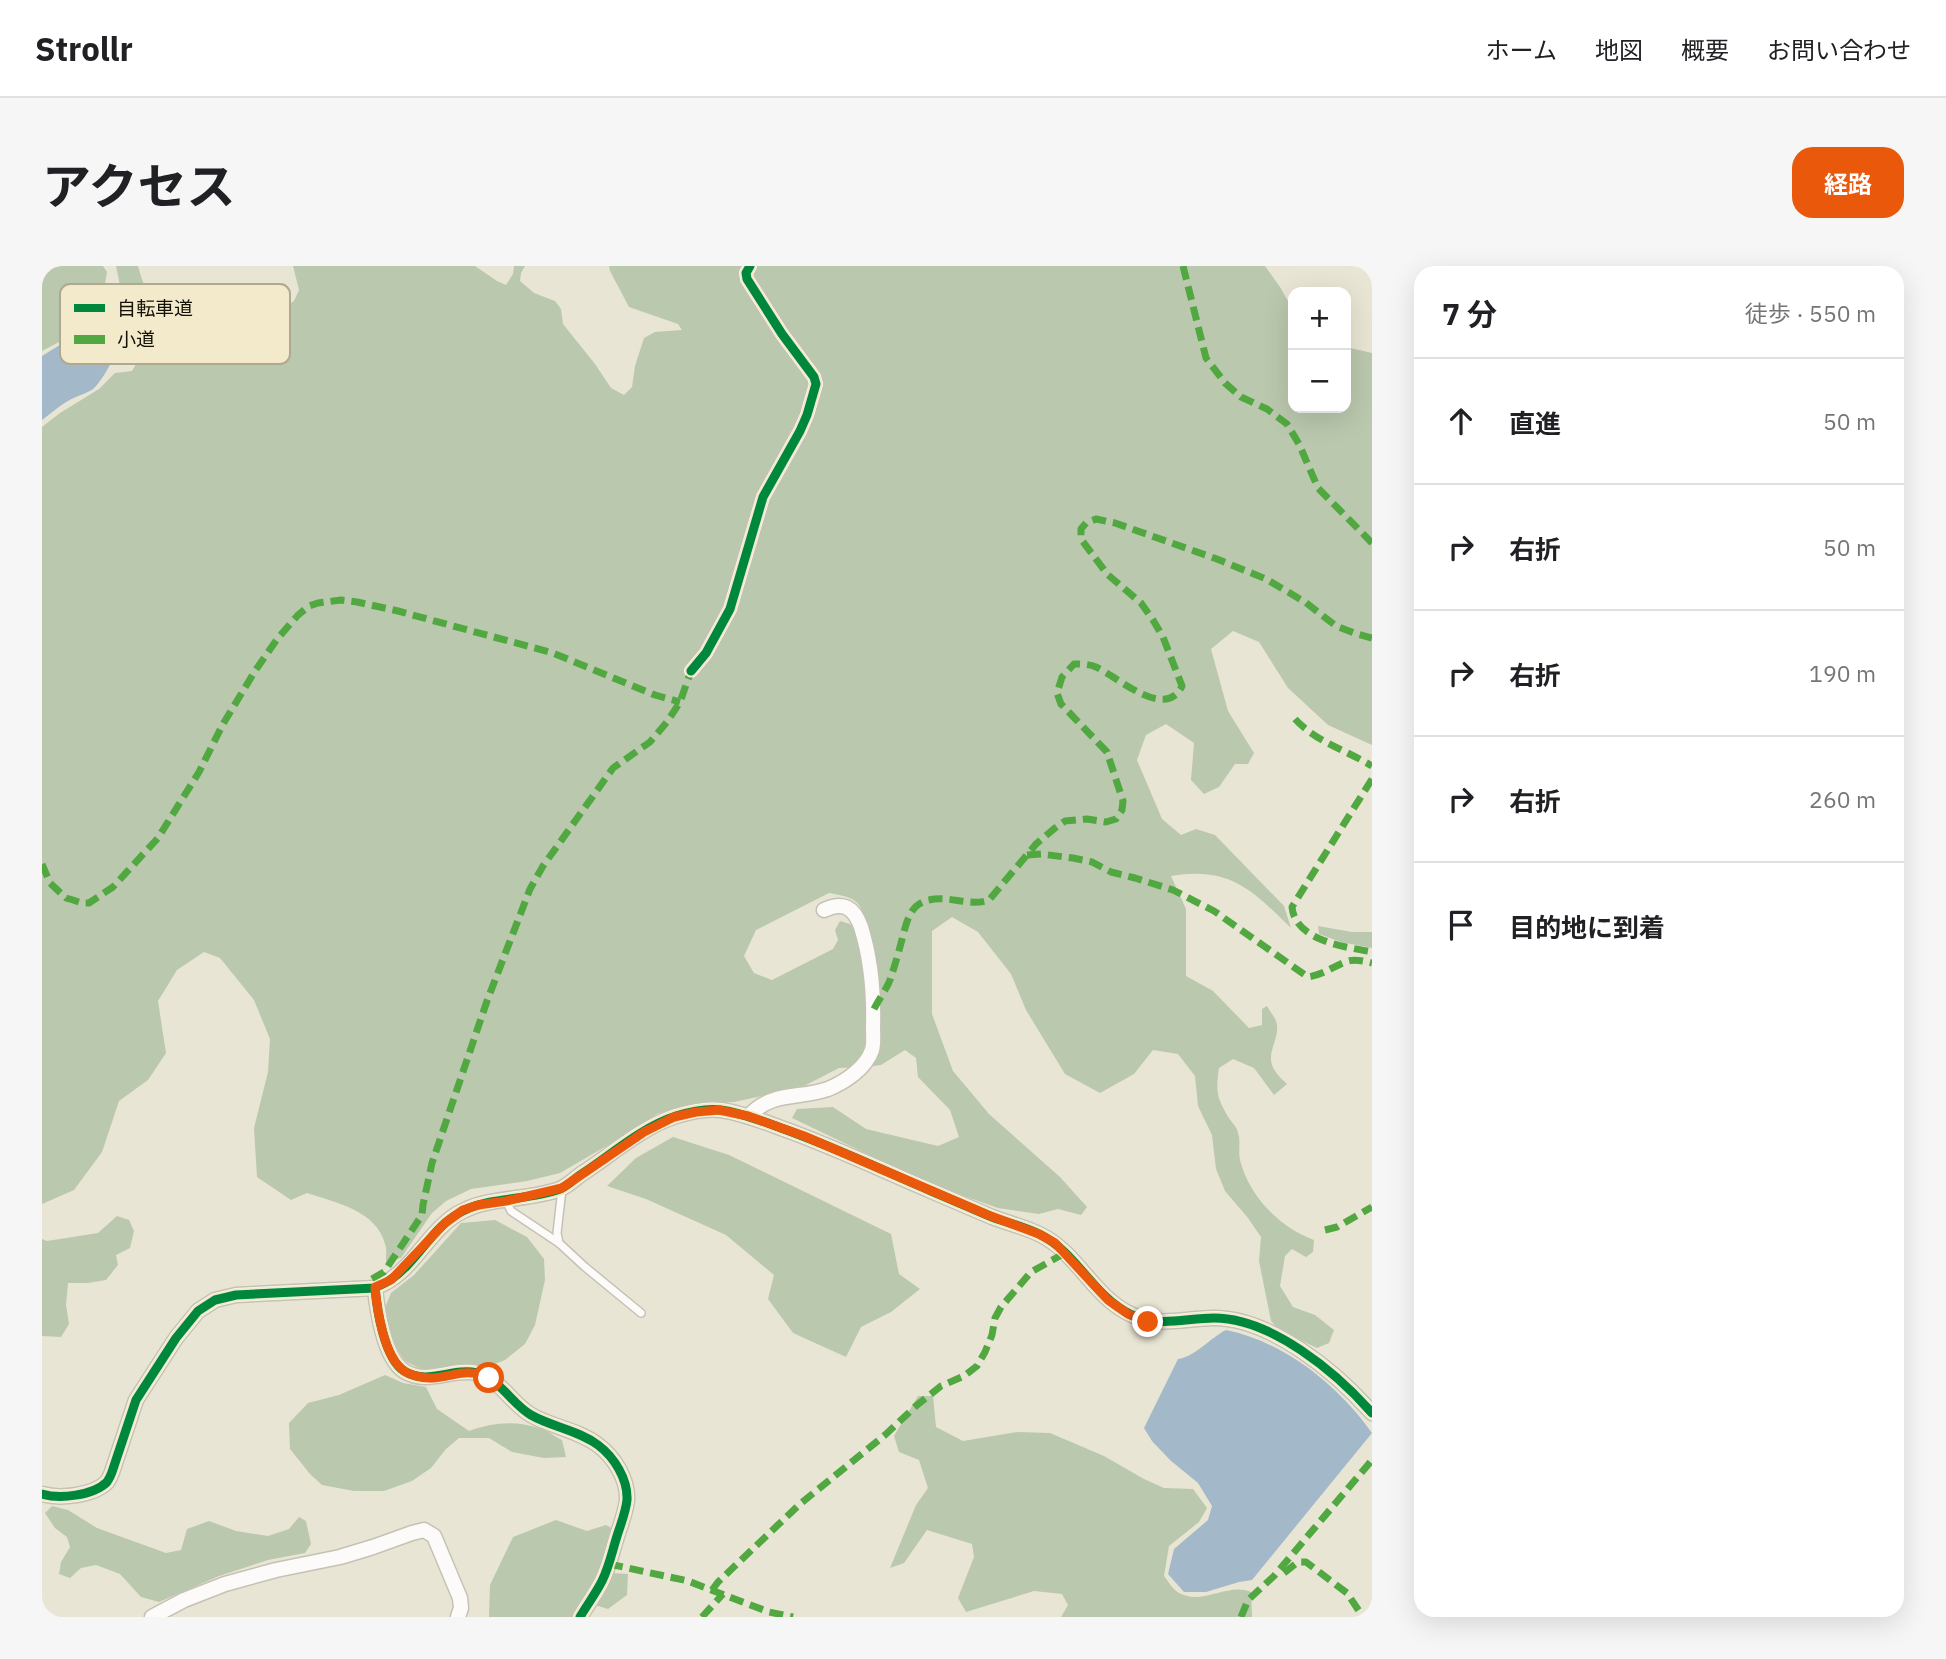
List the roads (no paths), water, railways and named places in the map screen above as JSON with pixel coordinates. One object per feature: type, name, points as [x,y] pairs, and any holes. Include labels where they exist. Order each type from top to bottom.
[{"type":"street","points":[[691,671],[706,653],[730,609],[763,497],[800,431],[816,384],[814,377],[782,334],[747,279],[750,266]]},
{"type":"street","points":[[748,1116],[756,1108],[781,1097],[827,1089],[849,1078],[865,1062],[872,1050],[874,1009],[869,960],[860,924],[851,910],[842,905],[834,905],[824,910]]},
{"type":"street","points":[[42,1494],[54,1498],[65,1497],[96,1489],[106,1482],[113,1472],[135,1400],[198,1311],[215,1300],[236,1295],[375,1287],[391,1280],[445,1223],[463,1210],[562,1188],[644,1132],[674,1117],[719,1110],[748,1116],[804,1136],[1039,1234],[1055,1243],[1108,1300],[1128,1314],[1148,1322],[1215,1318],[1261,1329],[1322,1366],[1352,1390],[1372,1413]]},
{"type":"street","points":[[375,1287],[377,1310],[391,1354],[403,1370],[430,1378],[463,1372],[477,1373],[489,1378],[532,1416],[584,1436],[609,1454],[618,1466],[627,1499],[625,1512],[601,1582],[580,1617]]},
{"type":"street","points":[[152,1617],[184,1600],[225,1584],[340,1557],[424,1530],[434,1536],[460,1598],[458,1617]]},
{"type":"lane","points":[[559,1243],[557,1233],[562,1188]]},
{"type":"lane","points":[[506,1201],[511,1211],[559,1243],[641,1312]]},
{"type":"water","points":[[60,345],[60,364],[110,364],[93,389],[65,403],[42,420],[42,356]]},
{"type":"water","points":[[1226,1330],[1269,1344],[1308,1368],[1343,1398],[1372,1433],[1252,1580],[1206,1592],[1184,1592],[1168,1574],[1174,1549],[1208,1520],[1212,1506],[1198,1483],[1170,1460],[1144,1428],[1178,1359],[1190,1355]]}]
